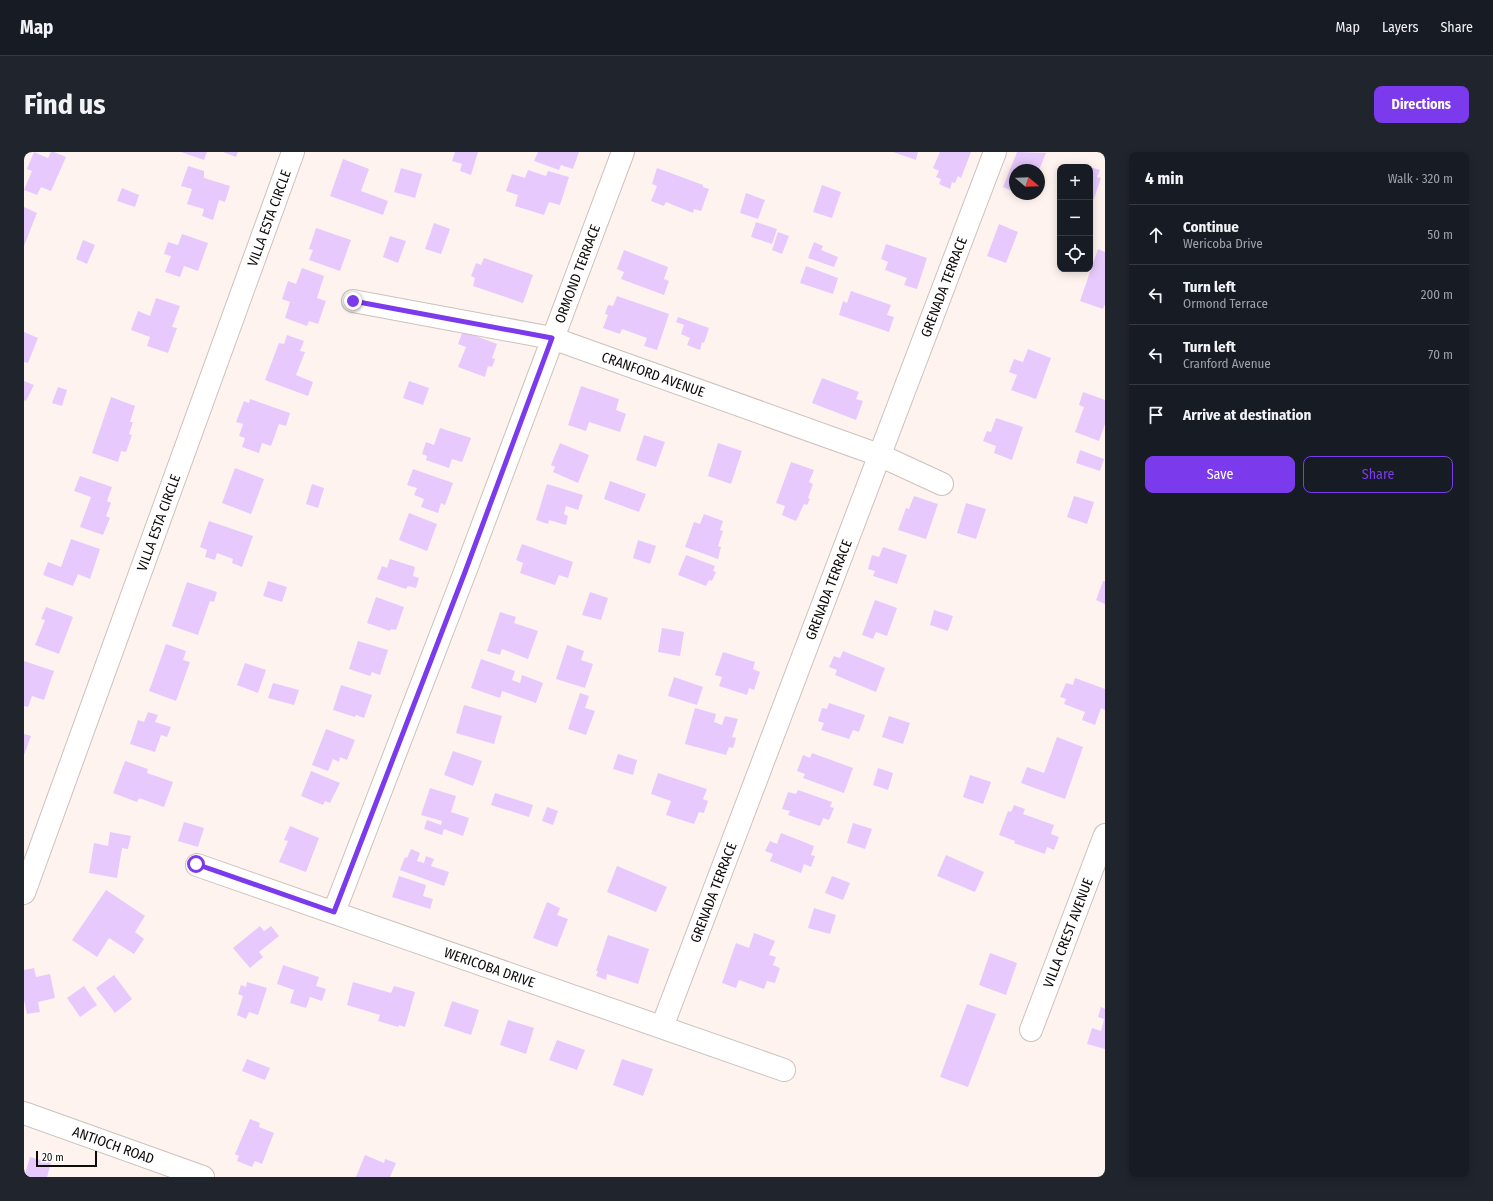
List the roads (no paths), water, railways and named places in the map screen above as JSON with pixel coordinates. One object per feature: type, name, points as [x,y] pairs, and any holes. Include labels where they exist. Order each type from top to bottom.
[{"type":"street","name":"VILLA ESTA CIRCLE","points":[[24,893],[293,152]]},
{"type":"street","name":"ORMOND TERRACE","points":[[334,912],[462,579],[622,152]]},
{"type":"street","name":"GRENADA TERRACE","points":[[662,1027],[995,152]]},
{"type":"street","name":"CRANFORD AVENUE","points":[[353,301],[552,338],[879,455],[942,484]]},
{"type":"street","name":"VILLA CREST AVENUE","points":[[1031,1030],[1105,835]]},
{"type":"street","name":"WERICOBA DRIVE","points":[[196,864],[784,1070]]},
{"type":"street","name":"ANTIOCH ROAD","points":[[24,1113],[203,1177]]}]
